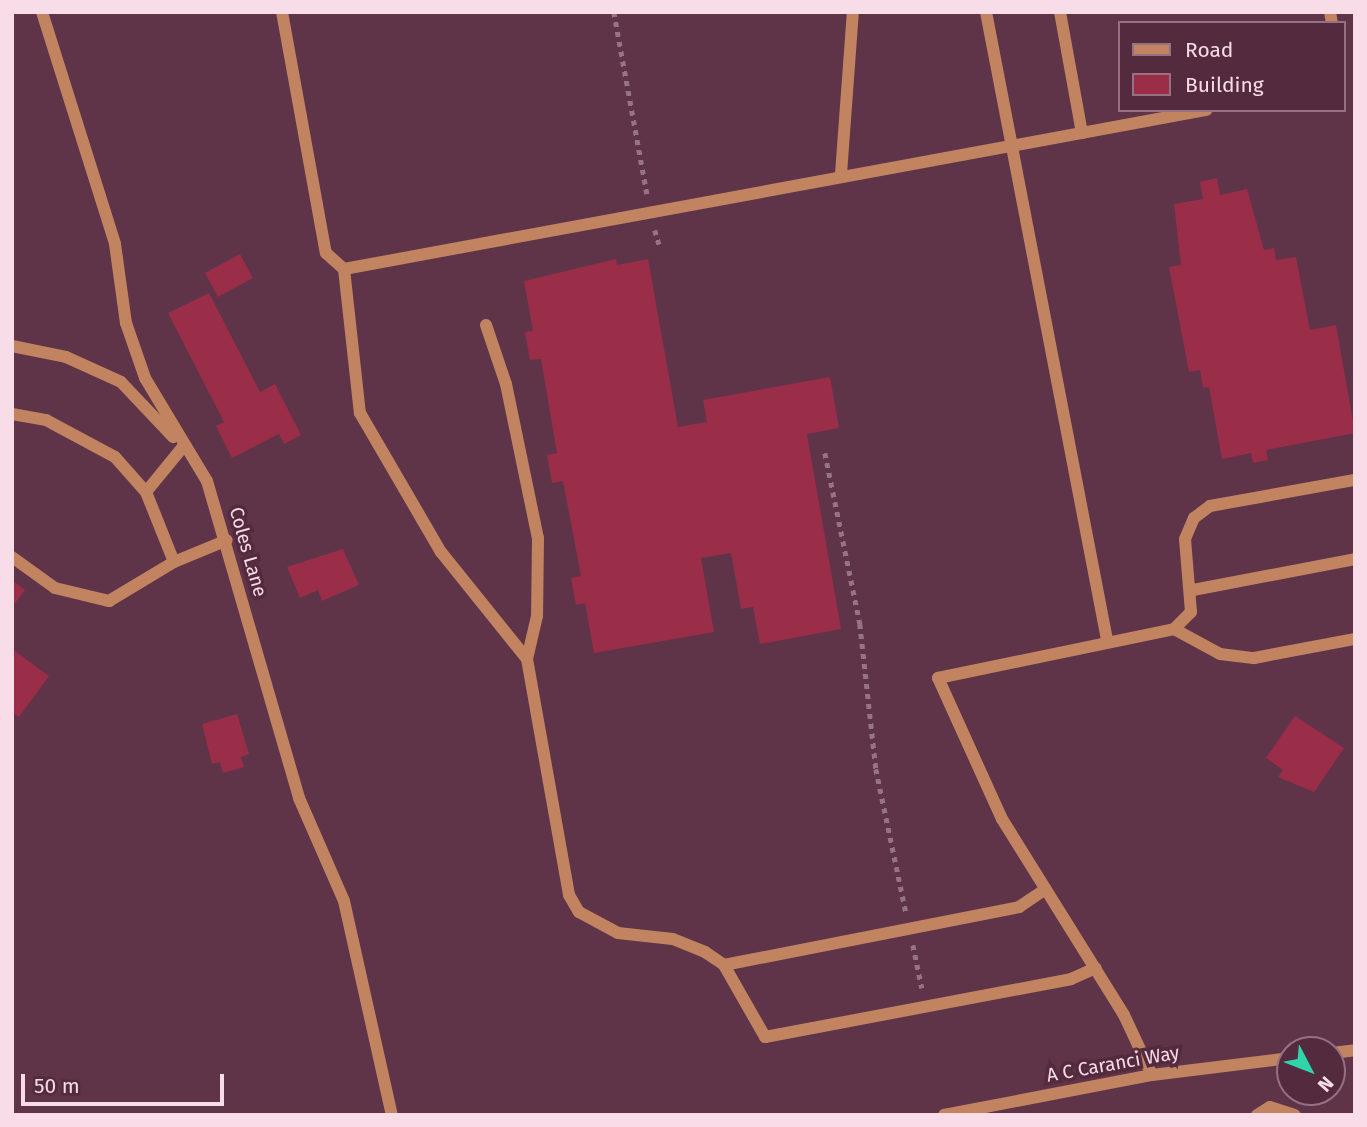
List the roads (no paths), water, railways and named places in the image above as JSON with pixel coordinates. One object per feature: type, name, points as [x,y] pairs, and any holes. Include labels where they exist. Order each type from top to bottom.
[{"type":"street","name":"Coles Lane","points":[[42,12],[115,244],[126,323],[145,378],[182,448],[207,481],[227,540],[299,798],[344,901],[392,1115]]},
{"type":"street","points":[[282,12],[326,253],[344,269],[360,413],[441,552],[527,659]]},
{"type":"street","points":[[841,174],[853,12]]},
{"type":"street","points":[[986,12],[1108,640]]},
{"type":"street","points":[[1060,12],[1082,132]]},
{"type":"street","points":[[344,269],[841,174],[1195,112]]},
{"type":"street","points":[[486,325],[506,384],[538,538],[537,616],[527,659],[569,895],[579,912],[618,933],[673,939],[724,965],[765,1037],[927,1009],[1071,979],[1096,968]]},
{"type":"street","points":[[12,346],[66,357],[121,382],[182,448],[146,492]]},
{"type":"street","points":[[12,414],[74,433],[115,457],[146,492],[174,562]]},
{"type":"street","points":[[1152,1075],[1096,968],[1002,819],[938,678],[1108,640],[1174,629],[1191,612],[1193,590],[1185,539],[1194,518],[1210,506],[1355,481]]},
{"type":"street","points":[[12,557],[55,588],[109,601],[174,562],[227,540]]},
{"type":"street","points":[[1193,590],[1355,559]]},
{"type":"street","points":[[1174,629],[1220,654],[1254,658],[1355,639]]},
{"type":"street","points":[[724,965],[1019,907],[1046,889]]},
{"type":"street","name":"A C Caranci Way","points":[[944,1115],[1152,1075],[1276,1060]]},
{"type":"street","points":[[1257,1115],[1270,1107],[1295,1115]]}]
